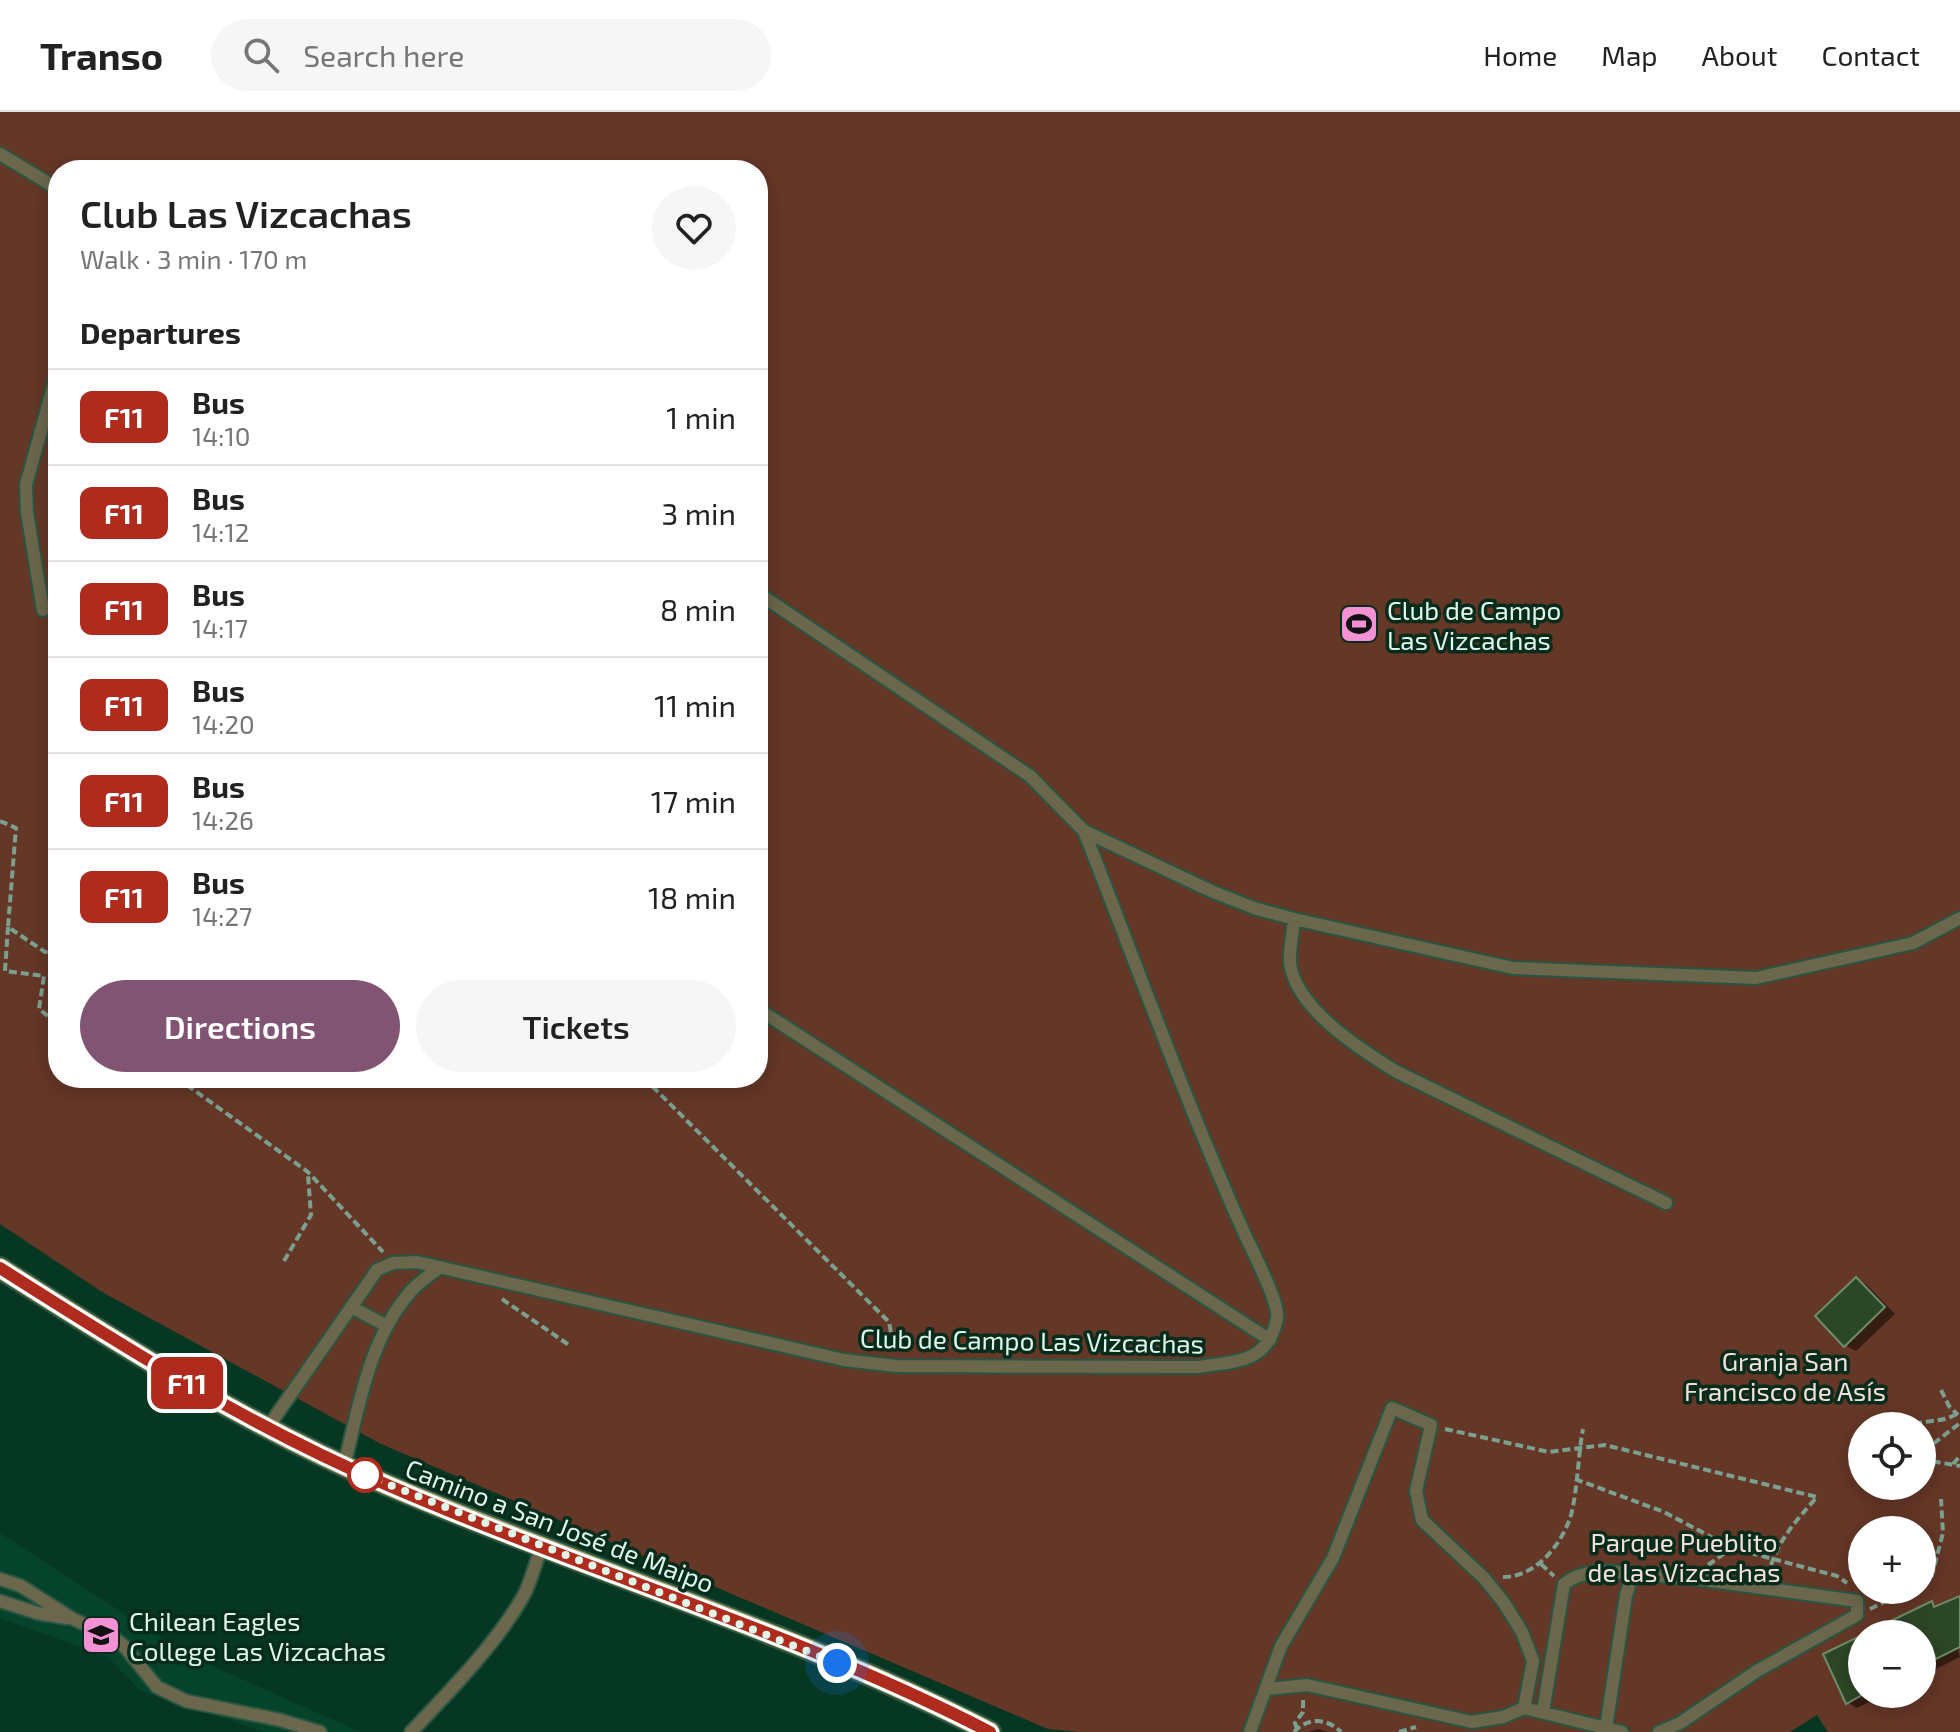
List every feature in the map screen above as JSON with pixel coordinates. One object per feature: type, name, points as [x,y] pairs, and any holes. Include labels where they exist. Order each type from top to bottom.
[{"type":"main road","name":"Camino a San José de Maipo","points":[[0,1268],[157,1366],[344,1466],[792,1644],[990,1732]]},
{"type":"lane","points":[[0,154],[48,183]]},
{"type":"lane","points":[[43,610],[27,512],[26,485],[48,405]]},
{"type":"lane","points":[[768,600],[1030,776],[1084,831],[1211,891],[1294,919],[1513,968],[1756,978],[1913,943],[1960,918]]},
{"type":"lane","points":[[768,1015],[1270,1340],[1278,1313],[1272,1296],[1228,1198],[1084,831]]},
{"type":"lane","points":[[1294,919],[1290,964],[1301,991],[1332,1026],[1369,1055],[1397,1072],[1666,1203]]},
{"type":"lane","name":"Club de Campo Las Vizcachas","points":[[393,1263],[417,1262],[844,1360],[896,1366],[1198,1367],[1246,1360],[1270,1340]]},
{"type":"lane","points":[[268,1427],[377,1270],[393,1263]]},
{"type":"lane","points":[[344,1466],[363,1387],[379,1339],[412,1289],[440,1267]]},
{"type":"lane","points":[[351,1307],[387,1326]]},
{"type":"lane","points":[[1250,1732],[1281,1646],[1333,1558],[1392,1408],[1431,1425],[1416,1491],[1422,1520],[1484,1578],[1522,1632],[1533,1661],[1524,1708]]},
{"type":"lane","points":[[411,1732],[449,1693],[512,1615],[526,1590],[542,1546]]},
{"type":"lane","points":[[1543,1712],[1564,1584],[1577,1574],[1603,1571],[1697,1579],[1848,1600]]},
{"type":"lane","points":[[1606,1728],[1626,1595],[1630,1583],[1639,1574]]},
{"type":"lane","points":[[0,1579],[21,1586],[73,1619],[111,1636],[123,1645],[157,1687],[186,1701],[280,1720],[320,1732]]},
{"type":"lane","points":[[0,1601],[37,1613],[73,1619]]},
{"type":"lane","points":[[1659,1732],[1680,1723],[1757,1671],[1857,1615],[1857,1604]]},
{"type":"lane","points":[[1267,1689],[1303,1686],[1472,1722],[1503,1717],[1524,1708],[1622,1732]]},
{"type":"path","points":[[0,821],[16,828],[2,973],[44,976],[39,1009],[48,1016]]},
{"type":"path","points":[[8,927],[48,952]]},
{"type":"path","points":[[191,1088],[308,1172],[393,1263]]},
{"type":"path","points":[[654,1088],[889,1322],[896,1366]]},
{"type":"path","points":[[284,1261],[311,1215],[308,1172]]},
{"type":"path","points":[[468,1275],[569,1345]]},
{"type":"path","points":[[1936,1420],[1948,1420],[1959,1414],[1949,1406],[1941,1390]]},
{"type":"path","points":[[1936,1442],[1960,1423]]},
{"type":"path","points":[[1431,1425],[1549,1452],[1605,1445],[1817,1497],[1786,1532],[1772,1558],[1764,1588]]},
{"type":"path","points":[[1484,1578],[1516,1577],[1541,1564],[1570,1520],[1583,1429]]},
{"type":"path","points":[[1953,1464],[1960,1456]]},
{"type":"path","points":[[1936,1462],[1960,1466]]},
{"type":"path","points":[[1575,1479],[1664,1512],[1732,1548],[1845,1580],[1848,1585]]},
{"type":"path","points":[[1936,1560],[1943,1533],[1941,1499]]},
{"type":"path","points":[[1697,1579],[1720,1554],[1732,1548]]},
{"type":"path","points":[[1857,1615],[1879,1604]]},
{"type":"path","points":[[1303,1686],[1303,1712],[1295,1723],[1296,1730],[1308,1721],[1317,1720],[1334,1725],[1341,1732]]},
{"type":"shaded area","name":"Chilean Eagles College Las Vizcachas","points":[[0,1533],[190,1656],[361,1732],[264,1732],[139,1690],[108,1657],[0,1618]]},
{"type":"green space","name":"Club de Campo Las Vizcachas","points":[[0,112],[1960,112],[1960,1732],[1828,1732],[1817,1715],[1790,1732],[1079,1732],[1048,1729],[381,1444],[102,1292],[0,1224]]},
{"type":"building","points":[[1856,1277],[1885,1307],[1844,1347],[1815,1316]]},
{"type":"building","points":[[1960,1596],[1960,1647],[1936,1659],[1936,1620],[1893,1620],[1926,1604],[1933,1604],[1934,1607]]},
{"type":"building","points":[[1848,1642],[1846,1704],[1823,1654]]},
{"type":"bus line","name":"F11","points":[[0,1268],[212,1398],[344,1466],[432,1504],[792,1644],[990,1732]]},
{"type":"place","name":"Club de Campo Las Vizcachas","points":[[1359,624]]},
{"type":"place","name":"Chilean Eagles College Las Vizcachas","points":[[101,1635]]},
{"type":"route","points":[[365,1475],[837,1663]]},
{"type":"park label","name":"Granja San Francisco de Asís","points":[[1785,1375]]},
{"type":"park label","name":"Parque Pueblito de las Vizcachas","points":[[1684,1556]]}]
